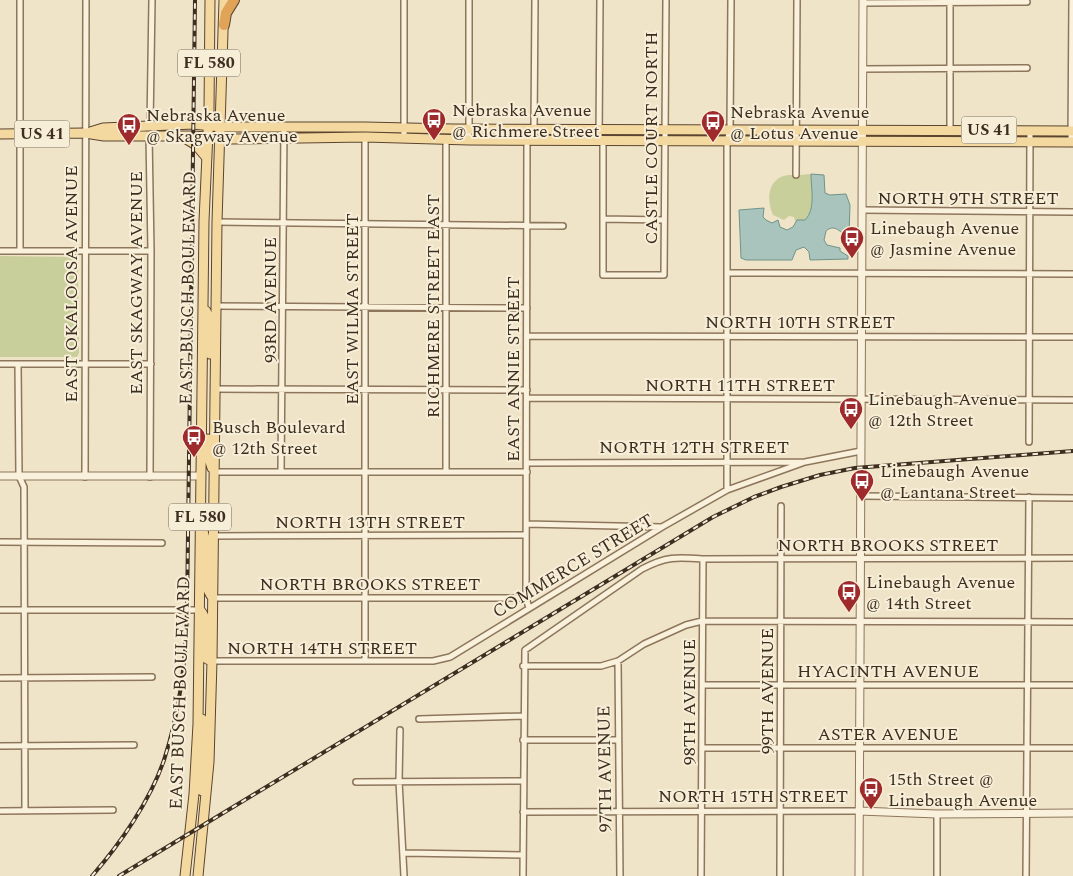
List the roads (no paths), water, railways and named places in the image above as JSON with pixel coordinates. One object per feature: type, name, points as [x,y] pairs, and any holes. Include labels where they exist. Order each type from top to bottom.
[{"type":"highway","points":[[224,25],[226,13],[234,0]]},
{"type":"main road","name":"EAST BUSCH BOULEVARD","points":[[185,876],[194,794],[198,713],[204,220],[208,137],[210,0]]},
{"type":"main road","name":"EAST BUSCH BOULEVARD","points":[[198,876],[207,795],[212,661],[217,222],[224,0]]},
{"type":"main road","name":"US 41","points":[[84,133],[103,128],[208,125],[220,127],[468,129],[1072,131]]},
{"type":"main road","points":[[322,138],[326,134],[348,132],[352,127]]},
{"type":"main road","name":"US 41","points":[[0,134],[84,133],[104,136],[181,136],[220,139],[365,137],[446,140],[1072,142]]},
{"type":"main road","points":[[181,136],[196,145],[207,158]]},
{"type":"main road","points":[[204,220],[210,248],[210,292],[216,306]]},
{"type":"main road","points":[[203,307],[210,321],[210,368],[215,385]]},
{"type":"main road","points":[[202,402],[208,423],[208,455],[214,472]]},
{"type":"main road","points":[[201,476],[207,488],[208,528],[209,533],[213,536]]},
{"type":"main road","points":[[200,524],[207,542],[207,592],[213,598]]},
{"type":"main road","points":[[200,610],[206,626],[206,659],[212,661]]},
{"type":"main road","points":[[198,713],[204,724],[202,787],[207,795]]},
{"type":"main road","points":[[188,854],[194,858],[193,876]]},
{"type":"street","points":[[20,0],[20,251]]},
{"type":"street","name":"EAST OKALOOSA AVENUE","points":[[84,478],[86,0]]},
{"type":"street","name":"EAST SKAGWAY AVENUE","points":[[150,477],[151,251],[149,136],[152,0]]},
{"type":"street","points":[[404,0],[404,138]]},
{"type":"street","points":[[469,140],[470,0]]},
{"type":"street","name":"EAST ANNIE STREET","points":[[529,608],[526,598],[527,140],[530,129],[535,0]]},
{"type":"street","points":[[600,0],[600,129],[603,219],[664,220]]},
{"type":"street","name":"CASTLE COURT NORTH","points":[[603,219],[602,275],[664,275],[666,0]]},
{"type":"street","points":[[726,490],[727,140],[730,130],[731,0]]},
{"type":"street","points":[[796,0],[796,175]]},
{"type":"street","points":[[1072,0],[1072,142]]},
{"type":"street","points":[[859,876],[863,1],[1027,2]]},
{"type":"street","points":[[950,1],[949,130],[952,141]]},
{"type":"street","points":[[863,69],[1027,68]]},
{"type":"street","name":"93RD AVENUE","points":[[281,472],[284,127]]},
{"type":"street","points":[[1029,442],[1030,130]]},
{"type":"street","name":"EAST WILMA STREET","points":[[365,137],[365,661]]},
{"type":"street","name":"RICHMERE STREET EAST","points":[[446,140],[446,472]]},
{"type":"street","name":"NORTH 9TH STREET","points":[[862,210],[1073,212]]},
{"type":"street","points":[[217,222],[563,226]]},
{"type":"street","points":[[0,251],[151,251]]},
{"type":"street","points":[[727,273],[1073,274]]},
{"type":"street","points":[[216,306],[527,308]]},
{"type":"street","name":"NORTH 10TH STREET","points":[[527,336],[1073,337]]},
{"type":"street","points":[[0,364],[151,364]]},
{"type":"street","points":[[18,364],[19,476],[24,487],[25,543],[25,810]]},
{"type":"street","points":[[215,385],[283,390],[527,390]]},
{"type":"street","name":"NORTH 11TH STREET","points":[[527,398],[1073,400]]},
{"type":"street","name":"NORTH 12TH STREET","points":[[526,464],[805,462],[861,451]]},
{"type":"street","name":"COMMERCE STREET","points":[[433,662],[450,657],[726,490],[805,462]]},
{"type":"street","points":[[214,472],[526,472]]},
{"type":"street","points":[[0,476],[84,478],[201,476]]},
{"type":"street","points":[[861,496],[1073,498]]},
{"type":"street","points":[[1026,876],[1029,497]]},
{"type":"street","name":"99TH AVENUE","points":[[780,876],[781,506]]},
{"type":"street","points":[[526,524],[662,528]]},
{"type":"street","name":"NORTH 13TH STREET","points":[[213,536],[526,535]]},
{"type":"street","points":[[0,542],[162,543]]},
{"type":"street","points":[[523,876],[523,666],[525,650],[656,561],[672,557],[703,558]]},
{"type":"street","name":"NORTH BROOKS STREET","points":[[703,558],[1073,558]]},
{"type":"street","name":"98TH AVENUE","points":[[701,876],[703,558]]},
{"type":"street","name":"NORTH BROOKS STREET","points":[[213,598],[526,598]]},
{"type":"street","points":[[0,610],[200,610]]},
{"type":"street","points":[[523,666],[601,666],[618,661],[651,641],[686,625],[702,621],[1073,622]]},
{"type":"street","name":"NORTH 14TH STREET","points":[[212,661],[433,662]]},
{"type":"street","name":"97TH AVENUE","points":[[618,661],[620,876]]},
{"type":"street","points":[[0,678],[152,677]]},
{"type":"street","name":"HYACINTH AVENUE","points":[[703,685],[1073,685]]},
{"type":"street","points":[[418,719],[523,716]]},
{"type":"street","points":[[400,730],[399,781],[404,876]]},
{"type":"street","points":[[523,740],[618,740]]},
{"type":"street","points":[[0,746],[134,745]]},
{"type":"street","name":"ASTER AVENUE","points":[[702,748],[1073,748]]},
{"type":"street","points":[[356,782],[523,781]]},
{"type":"street","points":[[0,811],[113,810]]},
{"type":"street","name":"NORTH 15TH STREET","points":[[523,812],[859,811],[938,814],[1073,813]]},
{"type":"street","points":[[937,876],[938,814]]},
{"type":"street","points":[[404,853],[523,855]]},
{"type":"water","points":[[811,174],[824,175],[825,193],[830,195],[846,194],[850,205],[849,235],[845,235],[832,228],[826,231],[824,240],[827,245],[840,248],[840,251],[848,256],[848,259],[810,260],[809,252],[804,247],[796,250],[792,260],[746,260],[741,258],[739,210],[764,208],[763,217],[766,220],[772,223],[778,220],[780,227],[787,230],[793,227],[797,220],[805,220],[811,210]]},
{"type":"railway","points":[[92,876],[113,850],[151,791],[170,742],[184,667],[187,610],[195,0]]},
{"type":"railway","points":[[119,876],[713,517],[754,497],[820,475],[855,468],[1073,451]]},
{"type":"place","name":"Nebraska Avenue @ Richmere Street","points":[[434,141]]},
{"type":"place","name":"Nebraska Avenue @ Lotus Avenue","points":[[713,143]]},
{"type":"place","name":"Nebraska Avenue @ Skagway Avenue","points":[[129,146]]},
{"type":"place","name":"Linebaugh Avenue @ Jasmine Avenue","points":[[852,259]]},
{"type":"place","name":"Linebaugh Avenue @ 12th Street","points":[[851,430]]},
{"type":"place","name":"Busch Boulevard @ 12th Street","points":[[194,458]]},
{"type":"place","name":"Linebaugh Avenue @ Lantana Street","points":[[862,502]]},
{"type":"place","name":"Linebaugh Avenue @ 14th Street","points":[[849,613]]},
{"type":"place","name":"15th Street @ Linebaugh Avenue","points":[[871,810]]}]
